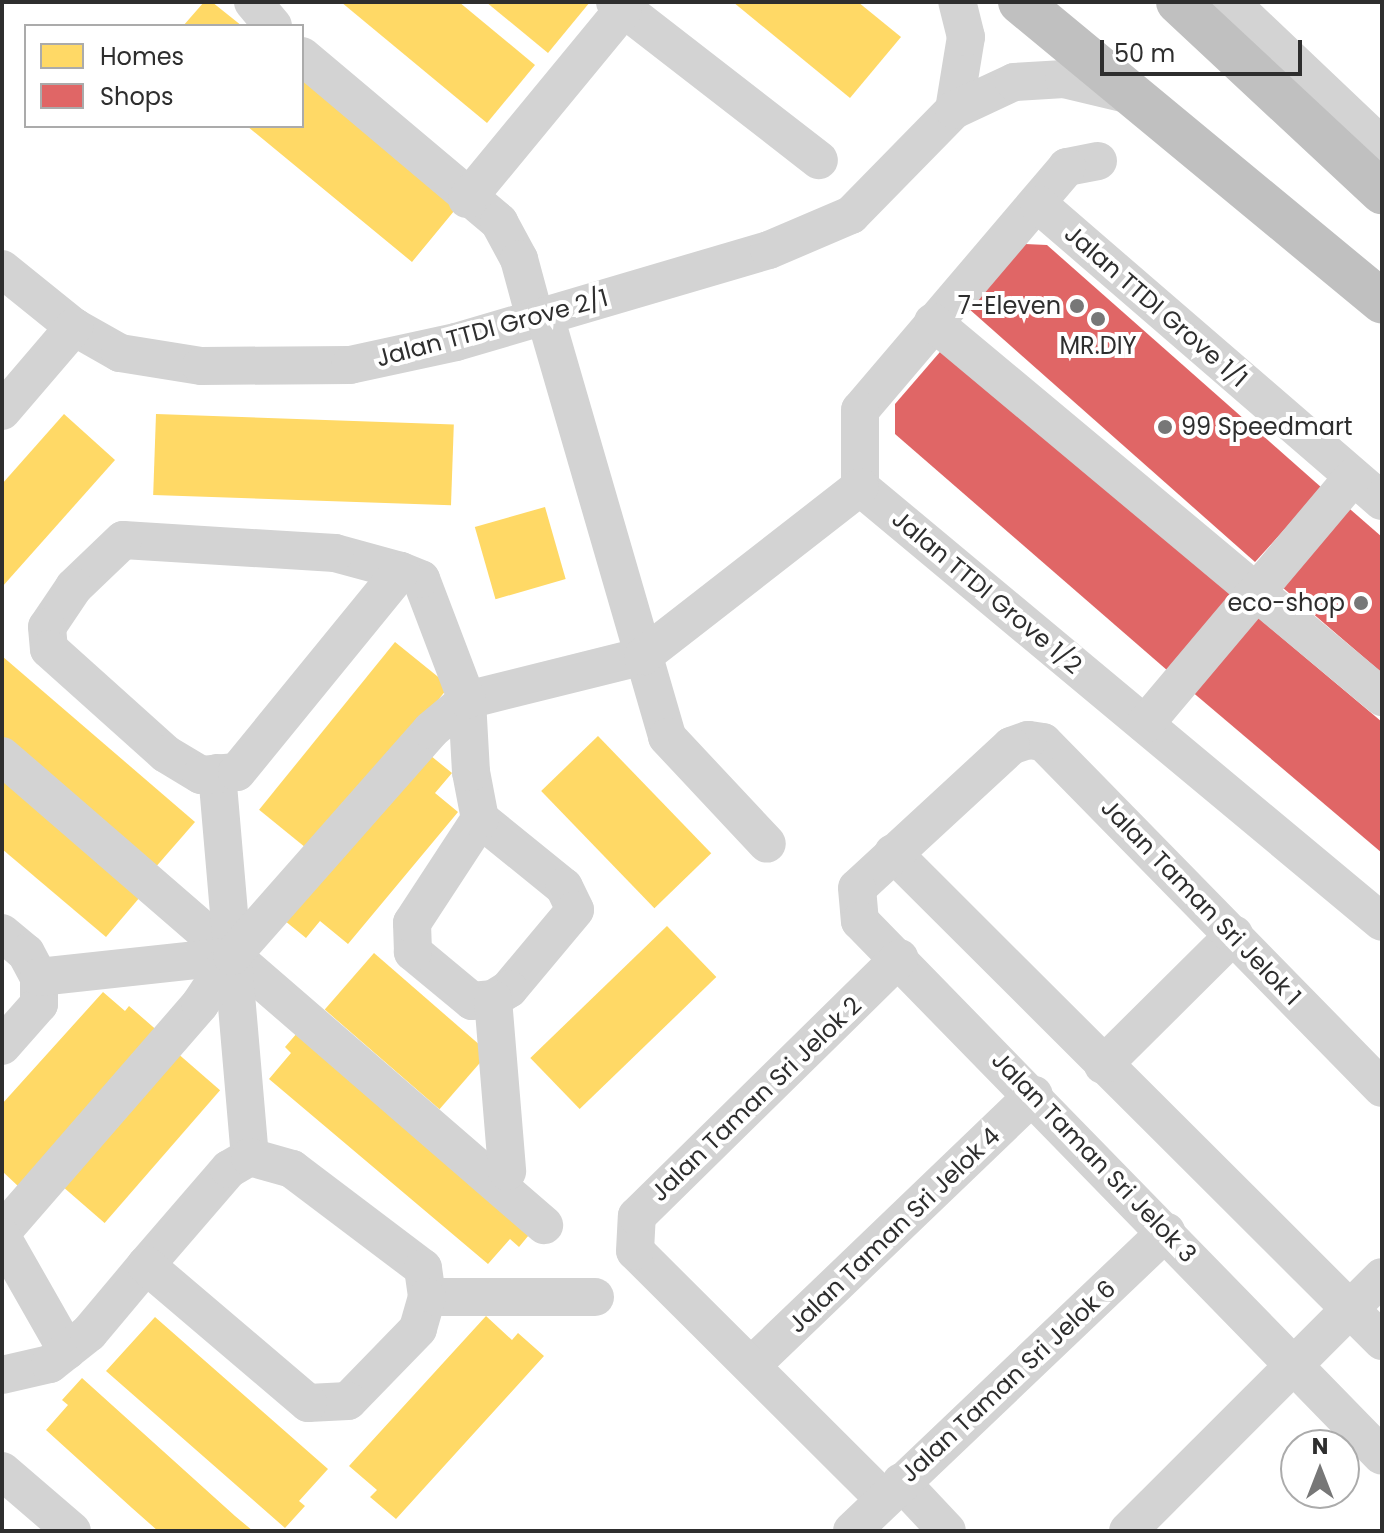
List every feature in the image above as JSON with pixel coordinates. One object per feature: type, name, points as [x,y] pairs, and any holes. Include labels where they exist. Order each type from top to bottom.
[{"type":"highway","points":[[1020,2],[1382,301]]},
{"type":"highway","points":[[1032,2],[1064,39]]},
{"type":"highway","points":[[1178,2],[1382,192]]},
{"type":"street","points":[[253,2],[271,24]]},
{"type":"street","points":[[954,110],[965,62],[957,2]]},
{"type":"street","points":[[1230,2],[1382,146]]},
{"type":"street","points":[[467,199],[619,6],[819,160]]},
{"type":"street","points":[[304,58],[467,199],[499,222],[519,259],[540,317],[667,737],[767,844]]},
{"type":"street","name":"Jalan TTDI Grove 2/1","points":[[2,269],[74,327],[120,353],[201,366],[350,365],[540,317],[769,250],[851,215],[954,110],[1002,87],[1038,77],[1131,95]]},
{"type":"street","points":[[67,1351],[2,1234],[200,1004],[232,956],[431,730],[467,700],[643,656],[860,487],[860,410],[933,322],[1039,205],[1067,167],[1098,161]]},
{"type":"street","name":"Jalan TTDI Grove 1/1","points":[[1039,205],[1382,501]]},
{"type":"street","points":[[933,322],[1253,595],[1382,697]]},
{"type":"street","points":[[2,411],[74,327]]},
{"type":"street","points":[[1145,724],[1353,477]]},
{"type":"street","name":"Jalan TTDI Grove 1/2","points":[[860,487],[1382,922]]},
{"type":"street","points":[[401,571],[237,772],[201,775],[166,754],[49,649],[47,627],[74,587],[123,540],[335,553],[401,571],[421,579],[467,700],[471,772],[480,819],[564,887],[575,910],[501,994],[472,1001],[413,952],[412,923],[480,819]]},
{"type":"street","name":"Jalan Taman Sri Jelok 1","points":[[1011,746],[1028,740],[1043,742],[1382,1088]]},
{"type":"street","name":"Jalan Taman Sri Jelok 3","points":[[1011,746],[857,888],[860,921],[1034,1095],[1382,1456]]},
{"type":"street","points":[[2,756],[544,1225]]},
{"type":"street","points":[[217,773],[250,1157]]},
{"type":"street","points":[[893,853],[1382,1341]]},
{"type":"street","points":[[2,933],[26,953],[39,977],[39,1004],[2,1046]]},
{"type":"street","points":[[1103,1065],[1234,935]]},
{"type":"street","points":[[39,977],[232,956]]},
{"type":"street","name":"Jalan Taman Sri Jelok 2","points":[[753,1364],[635,1251],[637,1216],[900,958]]},
{"type":"street","points":[[501,994],[507,1171]]},
{"type":"street","name":"Jalan Taman Sri Jelok 4","points":[[753,1364],[1034,1095]]},
{"type":"street","points":[[2,1375],[50,1364],[89,1333],[146,1265],[229,1169],[250,1157],[292,1169],[423,1268],[427,1297],[418,1329],[348,1401],[308,1403],[146,1265]]},
{"type":"street","name":"Jalan Taman Sri Jelok 6","points":[[852,1531],[1166,1232]]},
{"type":"street","points":[[1128,1531],[1296,1367],[1382,1277]]},
{"type":"street","points":[[427,1297],[595,1297]]},
{"type":"street","points":[[753,1364],[893,1491],[947,1531]]},
{"type":"street","points":[[2,1471],[72,1531]]},
{"type":"building: Homes","points":[[204,2],[212,2],[240,24],[185,24]]},
{"type":"building: Homes","points":[[341,2],[459,2],[535,65],[487,123]]},
{"type":"building: Homes","points":[[486,2],[590,2],[548,53]]},
{"type":"building: Homes","points":[[733,2],[858,2],[901,37],[850,98]]},
{"type":"building: Homes","points":[[304,78],[459,205],[412,262],[249,128],[304,128]]},
{"type":"building: Homes","points":[[64,414],[115,460],[2,587],[2,484]]},
{"type":"building: Homes","points":[[156,414],[454,424],[451,505],[153,495]]},
{"type":"building: Homes","points":[[545,507],[566,579],[496,599],[475,527]]},
{"type":"building: Homes","points":[[395,642],[449,686],[313,854],[259,810]]},
{"type":"building: Homes","points":[[2,656],[195,822],[154,869],[2,739]]},
{"type":"building: Homes","points":[[598,736],[711,853],[654,908],[541,791]]},
{"type":"building: Homes","points":[[420,747],[452,773],[435,793],[458,812],[348,944],[320,921],[306,938],[279,916]]},
{"type":"building: Homes","points":[[2,768],[146,890],[106,937],[2,849]]},
{"type":"building: Homes","points":[[667,926],[716,977],[580,1109],[530,1058]]},
{"type":"building: Homes","points":[[374,953],[489,1053],[440,1109],[325,1010]]},
{"type":"building: Homes","points":[[103,992],[125,1011],[129,1006],[160,1033],[19,1187],[2,1171],[2,1104]]},
{"type":"building: Homes","points":[[304,1025],[538,1224],[519,1247],[510,1239],[488,1264],[269,1079],[291,1053],[285,1047]]},
{"type":"building: Homes","points":[[168,1045],[220,1090],[105,1223],[53,1178]]},
{"type":"building: Homes","points":[[486,1316],[512,1340],[518,1333],[544,1356],[396,1519],[370,1497],[377,1490],[349,1466]]},
{"type":"building: Homes","points":[[155,1317],[328,1469],[299,1501],[305,1506],[285,1528],[106,1371]]},
{"type":"building: Homes","points":[[82,1378],[253,1531],[158,1531],[132,1508],[46,1430],[68,1405],[62,1400]]},
{"type":"building: Shops","points":[[1025,244],[1047,245],[1322,488],[1255,562],[968,308]]},
{"type":"building: Shops","points":[[946,345],[1234,596],[1168,671],[895,434],[895,404]]},
{"type":"building: Shops","points":[[1343,503],[1382,537],[1382,673],[1275,581]]},
{"type":"building: Shops","points":[[1255,615],[1382,722],[1382,853],[1190,690]]},
{"type":"place","name":"7-Eleven","points":[[1077,306]]},
{"type":"place","name":"MR.DIY","points":[[1098,319]]},
{"type":"place","name":"99 Speedmart","points":[[1165,427]]},
{"type":"place","name":"eco-shop","points":[[1361,603]]}]
